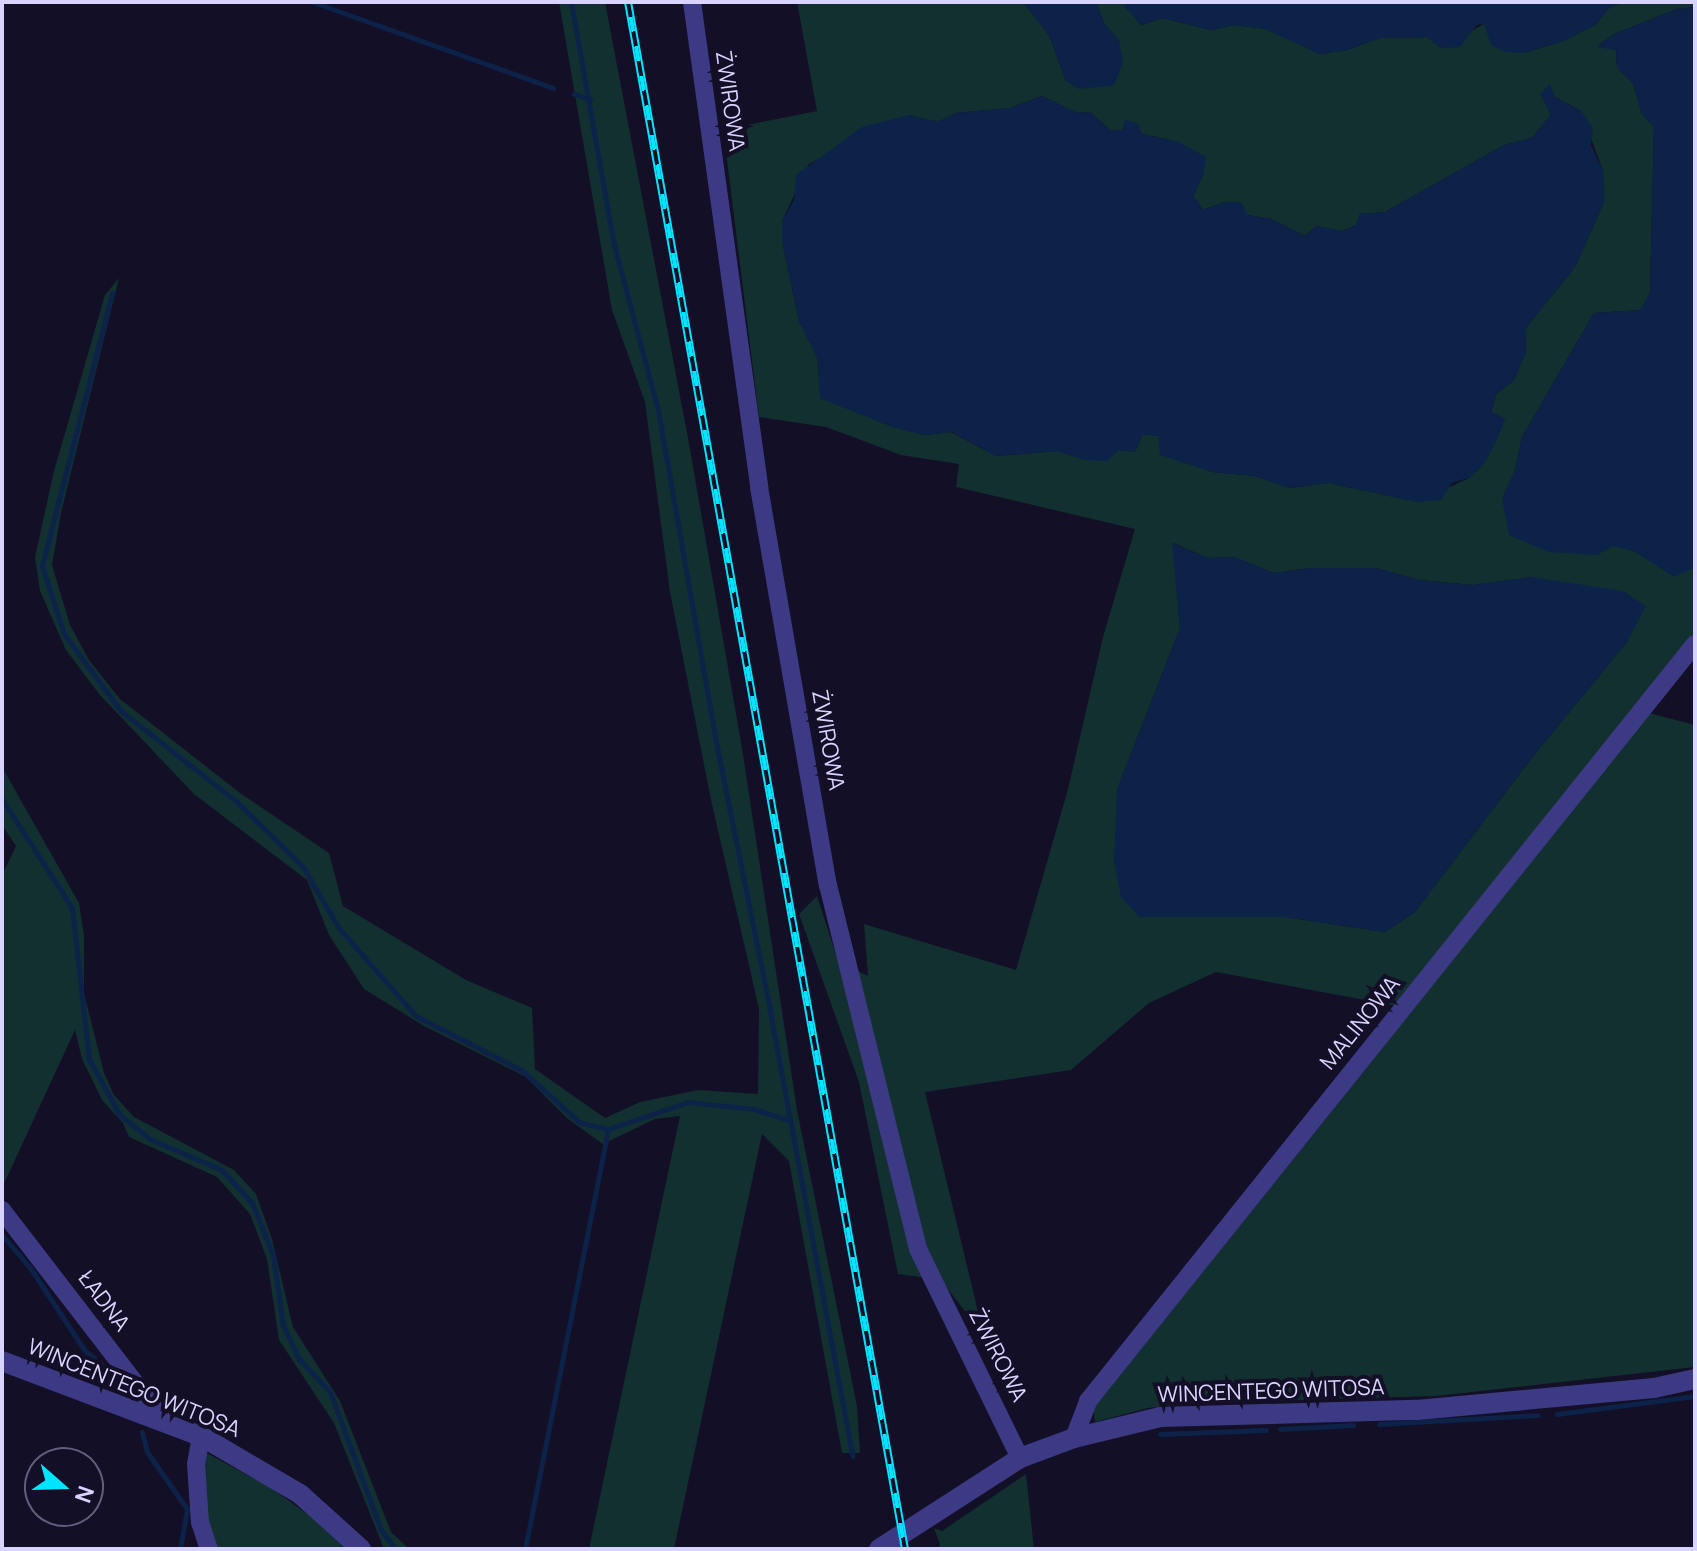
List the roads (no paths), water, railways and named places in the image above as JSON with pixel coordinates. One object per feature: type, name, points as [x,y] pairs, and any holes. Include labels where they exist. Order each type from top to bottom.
[{"type":"street","name":"ŻWIROWA","points":[[692,2],[759,487],[828,885],[918,1249],[1020,1458]]},
{"type":"street","name":"MALINOWA","points":[[1074,1438],[1088,1401],[1695,644]]},
{"type":"street","name":"ŁADNA","points":[[2,1210],[166,1423]]},
{"type":"street","name":"WINCENTEGO WITOSA","points":[[2,1361],[201,1436],[300,1494],[361,1549]]},
{"type":"street","name":"WINCENTEGO WITOSA","points":[[879,1549],[1020,1458],[1074,1438],[1160,1417],[1417,1410],[1654,1388],[1695,1379]]},
{"type":"street","points":[[201,1436],[196,1464],[200,1522],[209,1549]]},
{"type":"water","points":[[1023,2],[1096,2],[1104,23],[1119,40],[1123,63],[1114,85],[1079,89],[1066,81],[1049,35]]},
{"type":"water","points":[[1125,2],[1625,2],[1610,7],[1595,25],[1566,40],[1523,53],[1505,52],[1491,45],[1484,24],[1477,25],[1460,47],[1441,48],[1427,37],[1380,38],[1347,50],[1320,54],[1265,29],[1234,25],[1211,30],[1162,18],[1141,25],[1125,7]]},
{"type":"water","points":[[1695,7],[1695,567],[1674,577],[1634,551],[1613,546],[1597,555],[1549,552],[1509,535],[1502,499],[1515,471],[1522,437],[1594,313],[1640,310],[1650,293],[1654,127],[1642,114],[1633,83],[1617,68],[1616,50],[1597,47],[1614,34],[1677,9]]},
{"type":"water","points":[[1550,84],[1555,97],[1581,111],[1593,127],[1591,145],[1603,171],[1604,202],[1575,267],[1525,329],[1526,352],[1514,380],[1496,394],[1491,412],[1505,419],[1484,464],[1471,477],[1452,483],[1441,500],[1418,502],[1329,483],[1289,488],[1255,476],[1212,472],[1160,455],[1158,436],[1143,434],[1135,452],[1119,450],[1107,461],[1085,460],[1058,451],[996,456],[952,432],[925,435],[893,427],[820,398],[817,357],[799,321],[782,241],[782,221],[794,200],[796,175],[862,127],[909,115],[938,122],[956,113],[1010,108],[1042,96],[1075,112],[1091,113],[1110,130],[1122,131],[1125,120],[1137,123],[1142,134],[1179,142],[1206,157],[1204,173],[1193,196],[1203,210],[1225,202],[1241,202],[1248,215],[1271,219],[1305,236],[1316,226],[1343,231],[1356,225],[1360,214],[1385,212],[1504,145],[1532,138],[1551,115],[1540,94]]},
{"type":"water","points":[[1172,543],[1208,558],[1234,557],[1274,573],[1311,568],[1376,568],[1419,580],[1473,585],[1531,577],[1623,591],[1646,606],[1627,642],[1530,760],[1415,912],[1385,932],[1285,917],[1139,917],[1121,897],[1114,861],[1117,790],[1180,628]]},
{"type":"waterway","points":[[313,2],[553,88]]},
{"type":"waterway","points":[[571,2],[614,245],[658,410],[716,742],[769,1006],[852,1456]]},
{"type":"waterway","points":[[574,94],[590,99]]},
{"type":"waterway","points":[[112,293],[42,566],[64,634],[121,711],[237,802],[303,867],[338,927],[416,1016],[523,1071],[579,1122],[608,1129],[688,1102],[754,1109],[790,1121]]},
{"type":"waterway","points":[[2,799],[72,908],[89,1059],[119,1114],[150,1139],[222,1170],[252,1203],[273,1255],[283,1325],[299,1359],[330,1392],[381,1530],[396,1549]]},
{"type":"waterway","points":[[525,1549],[608,1129]]},
{"type":"waterway","points":[[2,1235],[31,1269],[85,1351],[122,1380]]},
{"type":"waterway","points":[[1557,1414],[1695,1396]]},
{"type":"waterway","points":[[1379,1424],[1538,1415]]},
{"type":"waterway","points":[[1280,1429],[1353,1425]]},
{"type":"waterway","points":[[1160,1434],[1266,1430]]},
{"type":"waterway","points":[[142,1432],[147,1452],[187,1509],[180,1549]]},
{"type":"railway","points":[[628,2],[905,1549]]}]
